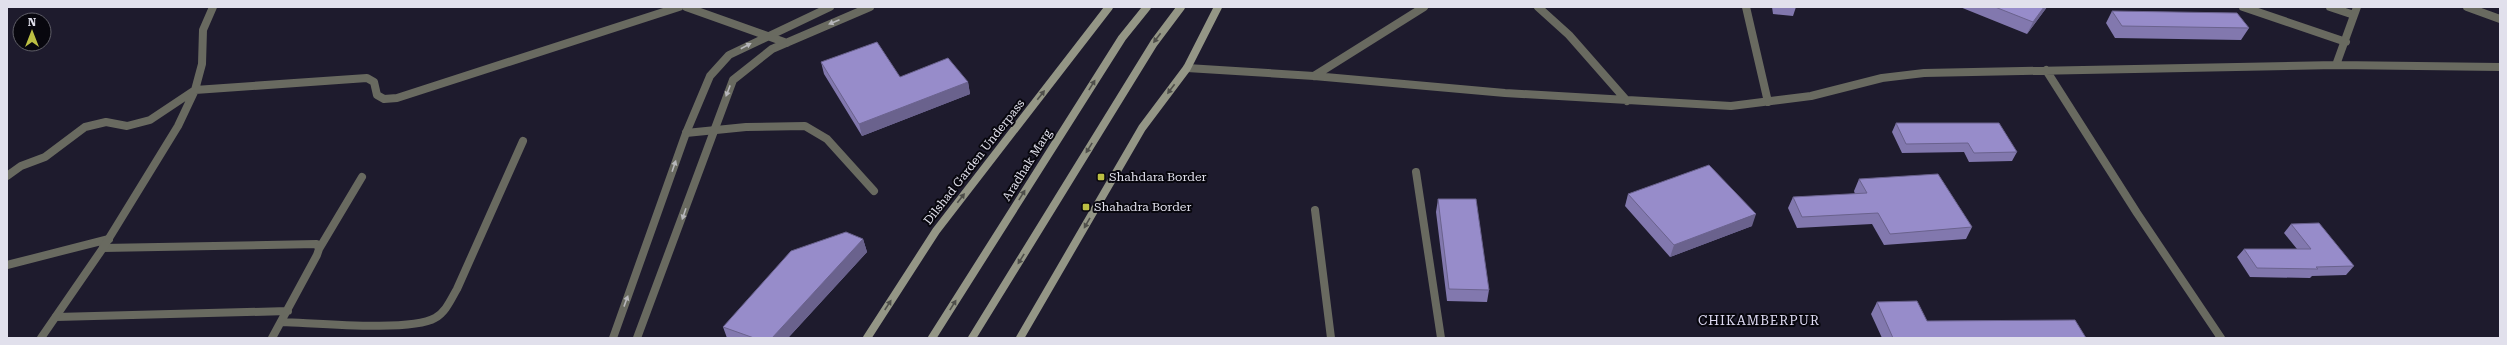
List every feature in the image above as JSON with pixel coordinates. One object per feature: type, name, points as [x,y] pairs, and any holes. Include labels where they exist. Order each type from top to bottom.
[{"type":"main road","name":"Dilshad Garden Underpass","points":[[867,338],[936,231],[1109,7]]},
{"type":"main road","name":"Aradhak Marg","points":[[932,338],[1122,38],[1147,7]]},
{"type":"main road","points":[[972,338],[1154,42],[1181,7]]},
{"type":"main road","points":[[1020,338],[1142,128],[1187,68],[1218,7]]},
{"type":"street","points":[[41,338],[109,239],[163,153],[195,90],[202,64],[203,30],[213,7]]},
{"type":"street","points":[[7,176],[21,166],[45,157],[85,127],[106,122],[127,126],[150,120],[195,90],[367,78],[374,82],[377,95],[384,99],[398,98],[679,7]]},
{"type":"street","points":[[686,7],[786,43]]},
{"type":"street","points":[[613,338],[686,133],[710,76],[718,65],[729,55],[765,36],[830,7]]},
{"type":"street","points":[[637,338],[666,265],[712,131],[732,80],[752,63],[786,43],[870,7]]},
{"type":"street","points":[[1314,76],[1424,7]]},
{"type":"street","points":[[1538,7],[1569,35],[1627,101]]},
{"type":"street","points":[[1746,7],[1768,102]]},
{"type":"street","points":[[2242,7],[2346,42]]},
{"type":"street","points":[[2330,7],[2354,15]]},
{"type":"street","points":[[2336,64],[2346,42],[2357,7]]},
{"type":"street","points":[[2467,7],[2500,19]]},
{"type":"street","points":[[1187,68],[1314,76],[1505,93],[1731,106],[1811,96],[1882,78],[1924,72],[2336,64],[2500,67]]},
{"type":"street","points":[[2046,70],[2137,213],[2221,338]]},
{"type":"street","points":[[686,133],[805,126],[827,139],[874,191]]},
{"type":"street","points":[[283,322],[387,325],[415,324],[435,318],[446,308],[457,289],[480,234],[523,141]]},
{"type":"street","points":[[1416,172],[1441,338]]},
{"type":"street","points":[[272,338],[283,322],[319,249],[362,177]]},
{"type":"street","points":[[1315,210],[1331,338]]},
{"type":"street","points":[[7,265],[109,239]]},
{"type":"street","points":[[103,248],[309,243],[317,244],[319,249]]},
{"type":"street","points":[[56,317],[288,311]]},
{"type":"building","points":[[1995,7],[2044,7],[2033,22]]},
{"type":"building","points":[[2112,11],[2237,13],[2249,28],[2122,26]]},
{"type":"building","points":[[877,42],[900,77],[948,58],[968,82],[859,124],[821,62]]},
{"type":"building","points":[[1896,123],[1999,123],[2017,152],[1974,153],[1968,143],[1906,144]]},
{"type":"building","points":[[1709,165],[1756,214],[1674,245],[1628,194]]},
{"type":"building","points":[[1938,174],[1972,227],[1890,234],[1878,213],[1802,217],[1793,197],[1867,193],[1859,179]]},
{"type":"building","points":[[1438,199],[1476,199],[1489,290],[1449,289]]},
{"type":"building","points":[[2319,223],[2354,266],[2316,267],[2318,269],[2257,268],[2244,249],[2311,249],[2291,224]]},
{"type":"building","points":[[846,232],[863,239],[772,338],[754,338],[723,327],[791,251]]},
{"type":"building","points":[[1917,301],[1927,321],[2075,320],[2086,338],[1893,338],[1877,302]]},
{"type":"place","name":"Shahdara Border","points":[[1101,177]]},
{"type":"place","name":"Shahadra Border","points":[[1086,207]]},
{"type":"district","name":"CHIKAMBERPUR","points":[[1759,320]]}]
